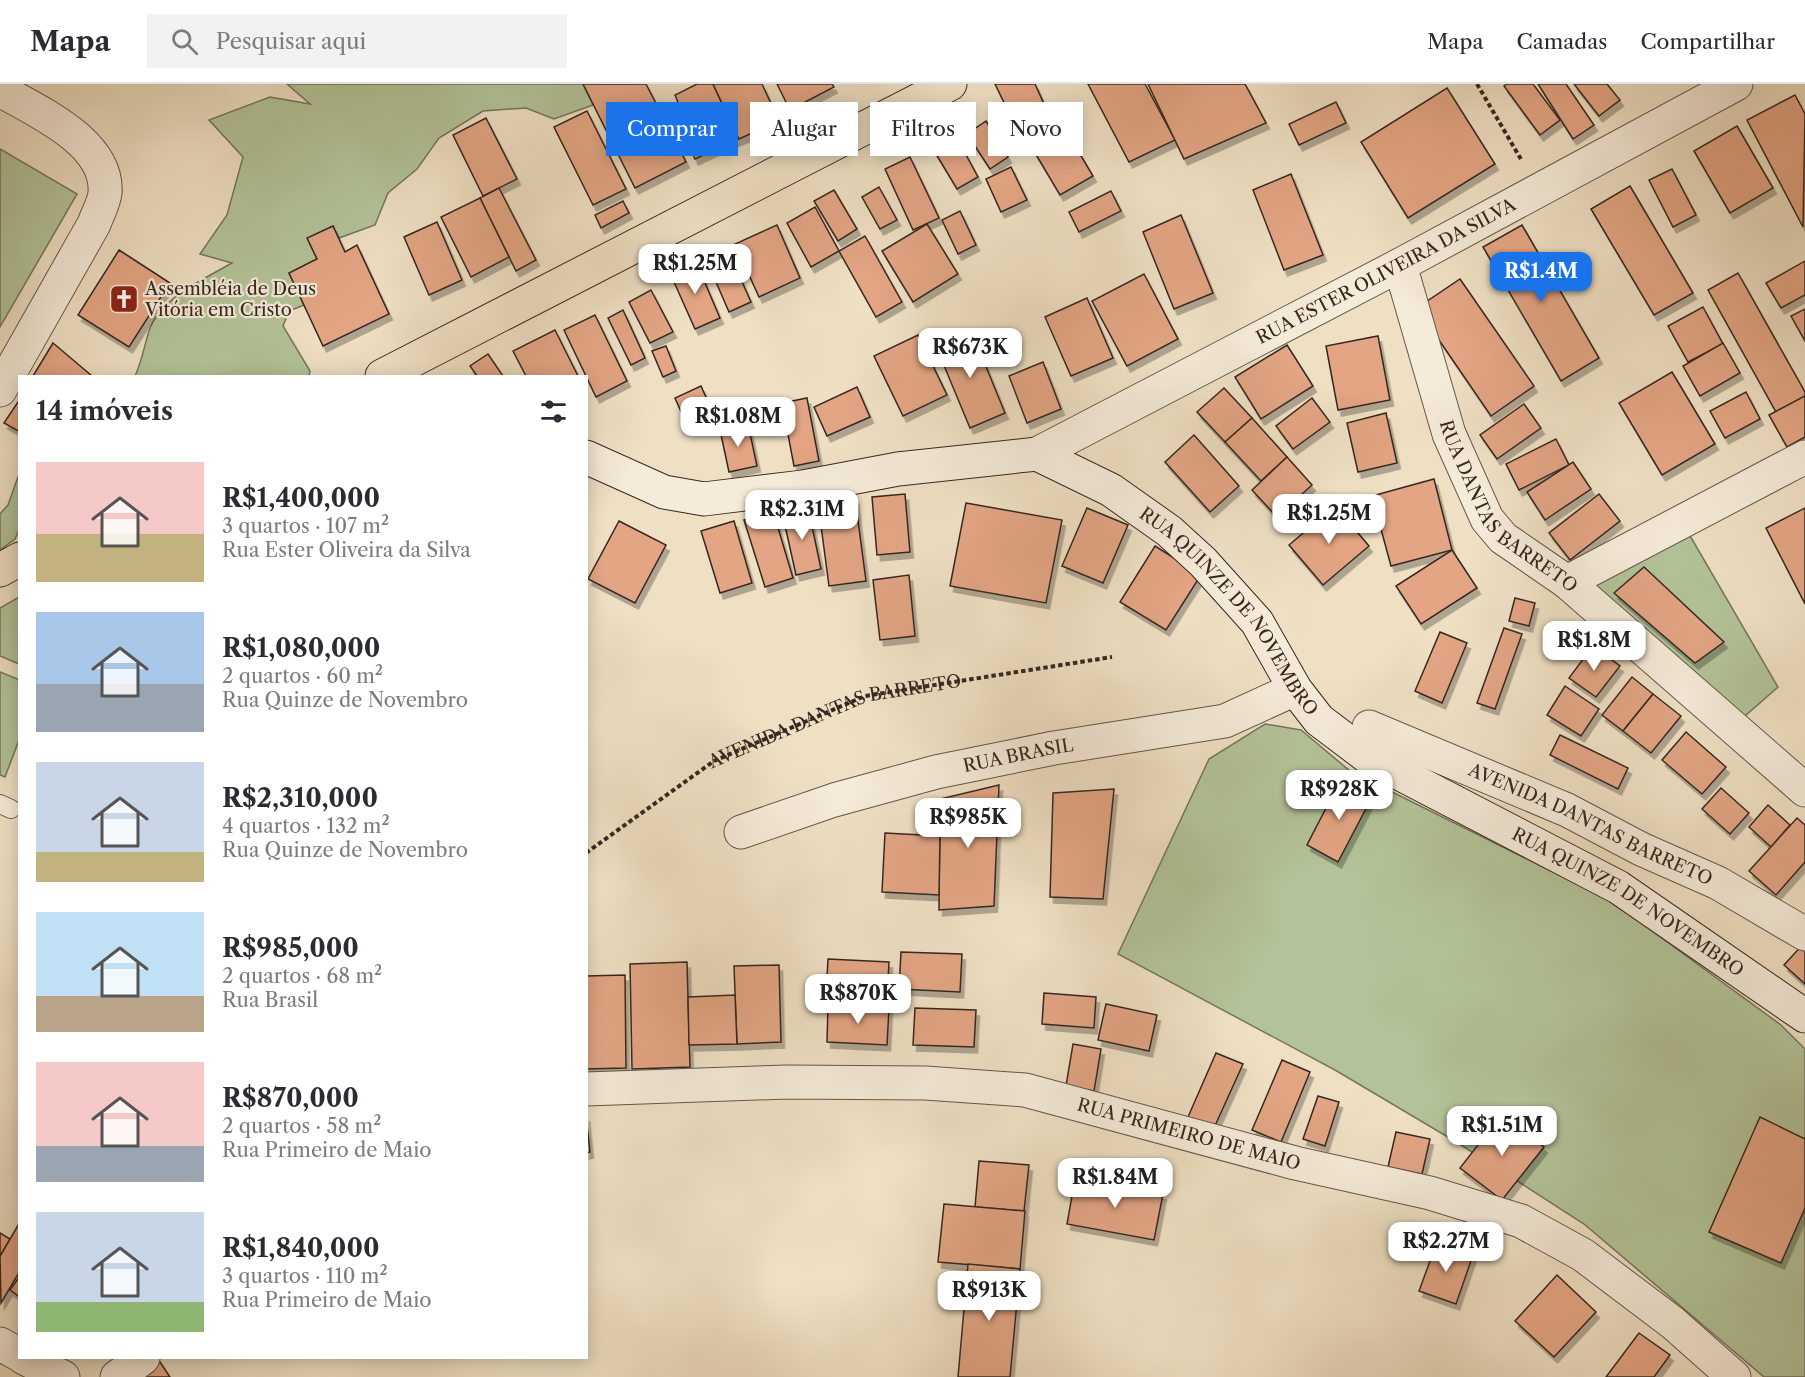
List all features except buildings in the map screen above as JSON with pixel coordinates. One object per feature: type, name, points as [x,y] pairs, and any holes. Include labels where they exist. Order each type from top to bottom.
[{"type":"main road","points":[[400,374],[950,84]]},
{"type":"main road","points":[[0,570],[18,560]]},
{"type":"street","name":"RUA ESTER OLIVEIRA DA SILVA","points":[[1037,454],[1400,265],[1736,84]]},
{"type":"street","points":[[0,90],[73,133],[96,161],[103,174],[105,194],[94,224],[0,390]]},
{"type":"street","name":"RUA DANTAS BARRETO","points":[[1400,265],[1449,434],[1488,519],[1503,538],[1567,582],[1805,790]]},
{"type":"street","points":[[588,458],[664,492],[704,498],[803,487],[898,469],[1037,454]]},
{"type":"street","name":"RUA QUINZE DE NOVEMBRO","points":[[1037,454],[1111,490],[1169,531],[1195,554],[1257,622],[1295,689],[1319,720],[1368,757],[1618,886],[1805,1016]]},
{"type":"street","points":[[1567,582],[1805,457]]},
{"type":"street","name":"RUA BRASIL","points":[[741,832],[834,800],[936,772],[1054,748],[1225,721],[1295,689]]},
{"type":"street","name":"AVENIDA DANTAS BARRETO","points":[[1370,727],[1567,810],[1641,849],[1718,884],[1805,934]]},
{"type":"street","name":"RUA PRIMEIRO DE MAIO","points":[[588,1089],[787,1082],[925,1083],[1025,1090],[1295,1163],[1430,1193],[1521,1221],[1583,1255],[1673,1323],[1734,1377]]},
{"type":"street","points":[[27,1359],[63,1377]]},
{"type":"street","points":[[117,1377],[142,1359]]},
{"type":"path","points":[[1477,84],[1539,190]]},
{"type":"path","name":"AVENIDA DANTAS BARRETO","points":[[588,852],[714,761],[865,696],[1112,657]]},
{"type":"green space","points":[[287,84],[583,84],[593,105],[554,119],[526,108],[483,111],[439,138],[417,169],[388,193],[375,225],[339,238],[333,226],[308,238],[317,259],[289,273],[304,305],[289,311],[283,326],[310,371],[309,375],[135,375],[149,331],[163,309],[196,283],[232,263],[200,254],[227,215],[243,157],[209,120],[270,97],[310,104]]},
{"type":"green space","points":[[0,149],[77,194],[0,327]]},
{"type":"green space","points":[[18,477],[18,532],[15,539],[0,550],[0,514],[8,505]]},
{"type":"green space","points":[[1682,522],[1778,687],[1737,723],[1589,591]]},
{"type":"green space","points":[[18,598],[18,664],[0,656],[0,608]]},
{"type":"green space","points":[[0,672],[18,679],[18,743],[5,777],[0,775]]},
{"type":"green space","points":[[1265,724],[1301,730],[1350,771],[1611,901],[1781,1025],[1805,1049],[1805,1377],[1764,1377],[1584,1224],[1458,1143],[1335,1070],[1118,954],[1209,759]]},
{"type":"place","name":"Assembléia de Deus Vitória em Cristo","points":[[124,299]]}]
